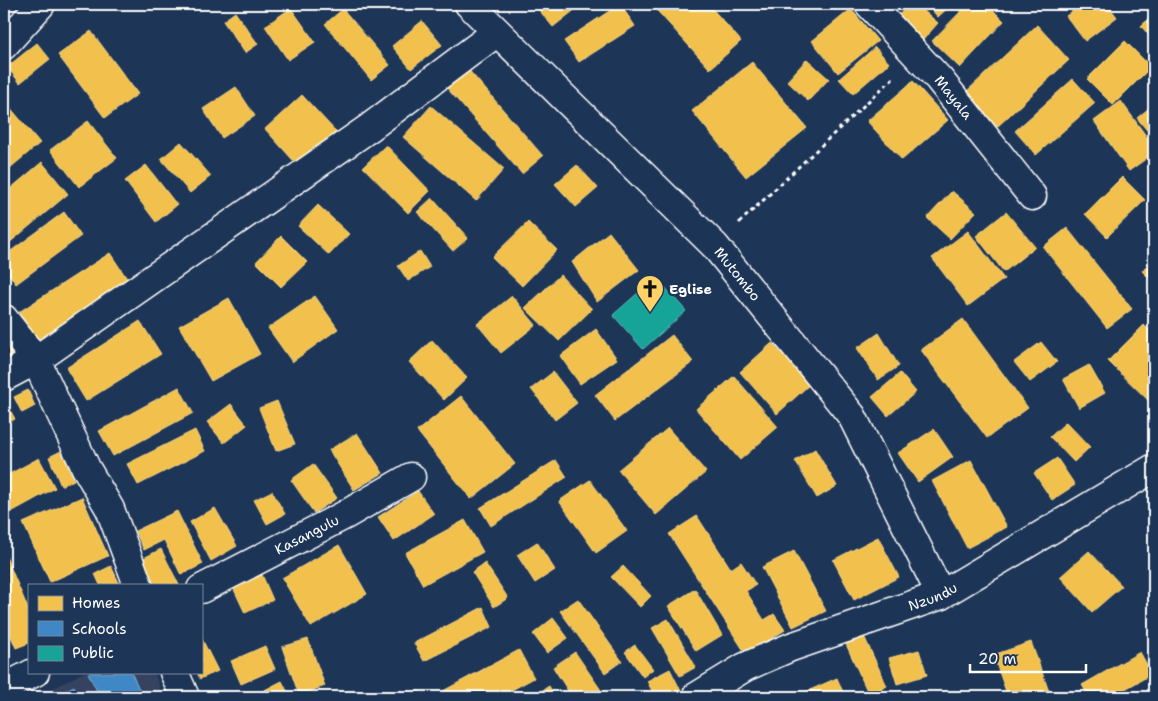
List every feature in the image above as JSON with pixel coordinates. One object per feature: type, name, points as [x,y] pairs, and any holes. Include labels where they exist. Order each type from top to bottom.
[{"type":"street","points":[[4,46],[41,4]]},
{"type":"street","name":"Mutombo","points":[[469,4],[715,246],[852,416],[941,595]]},
{"type":"street","name":"Mayala","points":[[869,4],[939,78],[1032,196]]},
{"type":"street","points":[[4,377],[36,360],[369,128],[497,32]]},
{"type":"street","points":[[4,319],[36,360],[86,468],[110,508],[138,584]]},
{"type":"street","name":"Nzundu","points":[[696,697],[745,667],[791,647],[941,595],[1154,468]]},
{"type":"street","name":"Kasangulu","points":[[202,588],[345,515],[411,477]]},
{"type":"street","points":[[4,688],[31,674]]},
{"type":"street","points":[[175,674],[185,697]]},
{"type":"path","points":[[715,246],[917,55]]},
{"type":"shaded area","points":[[80,674],[155,674],[163,697],[37,697]]},
{"type":"building: Homes","points":[[534,4],[582,4],[553,27]]},
{"type":"building: Homes","points":[[620,4],[635,26],[579,62],[564,41]]},
{"type":"building: Homes","points":[[651,4],[708,4],[741,41],[710,69]]},
{"type":"building: Homes","points":[[909,4],[916,4],[938,23],[923,40],[897,17]]},
{"type":"building: Homes","points":[[926,4],[952,4],[938,17]]},
{"type":"building: Homes","points":[[968,4],[987,4],[1004,21],[960,68],[932,41]]},
{"type":"building: Homes","points":[[1082,4],[1107,4],[1117,17],[1085,41],[1066,16]]},
{"type":"building: Homes","points":[[291,8],[315,42],[288,60],[265,26]]},
{"type":"building: Homes","points":[[343,9],[390,65],[371,80],[325,24]]},
{"type":"building: Homes","points":[[851,9],[878,41],[838,73],[812,41]]},
{"type":"building: Homes","points":[[235,12],[258,44],[245,53],[223,21]]},
{"type":"building: Homes","points":[[1154,14],[1154,41],[1141,26]]},
{"type":"building: Homes","points":[[422,21],[442,45],[411,69],[392,46]]},
{"type":"building: Homes","points":[[1037,25],[1069,60],[997,127],[965,93]]},
{"type":"building: Homes","points":[[91,31],[138,94],[105,118],[58,55]]},
{"type":"building: Homes","points":[[1125,41],[1151,67],[1113,105],[1087,79]]},
{"type":"building: Homes","points":[[37,43],[50,59],[20,83],[7,67]]},
{"type":"building: Homes","points":[[875,47],[889,63],[853,94],[839,79]]},
{"type":"building: Homes","points":[[807,59],[829,79],[808,101],[787,81]]},
{"type":"building: Homes","points":[[752,62],[807,128],[746,177],[692,111]]},
{"type":"building: Homes","points":[[467,68],[543,156],[522,174],[446,87]]},
{"type":"building: Homes","points":[[1073,79],[1095,103],[1036,155],[1015,131]]},
{"type":"building: Homes","points":[[913,81],[948,120],[902,160],[867,121]]},
{"type":"building: Homes","points":[[236,87],[255,116],[222,138],[203,109]]},
{"type":"building: Homes","points":[[302,95],[339,135],[301,169],[265,129]]},
{"type":"building: Homes","points":[[1121,101],[1154,147],[1154,153],[1129,171],[1094,121]]},
{"type":"building: Homes","points":[[1154,104],[1154,139],[1137,118]]},
{"type":"building: Homes","points":[[8,105],[40,143],[4,173],[4,109]]},
{"type":"building: Homes","points":[[431,106],[504,169],[476,201],[403,137]]},
{"type":"building: Homes","points":[[88,121],[117,158],[79,187],[50,150]]},
{"type":"building: Homes","points":[[181,142],[211,176],[190,193],[161,159]]},
{"type":"building: Homes","points":[[386,145],[430,191],[408,213],[363,167]]},
{"type":"building: Homes","points":[[42,162],[68,194],[8,244],[4,239],[4,194]]},
{"type":"building: Homes","points":[[146,165],[177,205],[156,222],[125,181]]},
{"type":"building: Homes","points":[[577,165],[598,188],[576,207],[555,184]]},
{"type":"building: Homes","points":[[1122,177],[1145,200],[1107,237],[1085,214]]},
{"type":"building: Homes","points":[[952,191],[976,212],[950,239],[927,218]]},
{"type":"building: Homes","points":[[432,198],[468,238],[453,251],[417,212]]},
{"type":"building: Homes","points":[[318,205],[349,234],[329,255],[298,226]]},
{"type":"building: Homes","points":[[64,212],[81,236],[16,284],[4,267],[4,256]]},
{"type":"building: Homes","points":[[1006,212],[1035,247],[1004,272],[976,236]]},
{"type":"building: Homes","points":[[528,222],[557,250],[522,286],[492,257]]},
{"type":"building: Homes","points":[[1067,228],[1132,309],[1107,328],[1043,247]]},
{"type":"building: Homes","points":[[968,231],[1004,279],[968,306],[932,258]]},
{"type":"building: Homes","points":[[609,232],[639,270],[597,302],[572,262]]},
{"type":"building: Homes","points":[[281,236],[307,262],[281,287],[256,262]]},
{"type":"building: Homes","points":[[420,251],[430,267],[408,281],[398,266]]},
{"type":"building: Homes","points":[[110,253],[132,286],[41,346],[19,312]]},
{"type":"building: Homes","points":[[1154,258],[1154,283],[1142,271]]},
{"type":"building: Homes","points":[[560,275],[592,309],[559,341],[525,308]]},
{"type":"building: Homes","points":[[315,296],[338,329],[292,362],[268,328]]},
{"type":"building: Homes","points":[[512,296],[536,325],[501,353],[477,324]]},
{"type":"building: Homes","points":[[229,298],[260,354],[211,381],[179,326]]},
{"type":"building: Homes","points":[[963,319],[1028,408],[987,438],[921,350]]},
{"type":"building: Homes","points":[[140,321],[161,354],[86,401],[66,368]]},
{"type":"building: Homes","points":[[1144,325],[1154,335],[1154,406],[1108,361]]},
{"type":"building: Homes","points":[[596,329],[617,359],[580,384],[560,356]]},
{"type":"building: Homes","points":[[4,333],[19,364],[4,372]]},
{"type":"building: Homes","points":[[879,333],[899,366],[878,380],[857,348]]},
{"type":"building: Homes","points":[[672,335],[693,362],[615,421],[595,395]]},
{"type":"building: Homes","points":[[432,340],[467,378],[444,400],[409,362]]},
{"type":"building: Homes","points":[[1041,342],[1057,362],[1030,382],[1014,362]]},
{"type":"building: Homes","points":[[772,343],[810,384],[777,414],[740,372]]},
{"type":"building: Homes","points":[[1089,365],[1105,393],[1079,408],[1063,379]]},
{"type":"building: Homes","points":[[553,372],[577,403],[555,420],[531,389]]},
{"type":"building: Homes","points":[[900,373],[916,392],[888,416],[872,397]]},
{"type":"building: Homes","points":[[734,376],[778,427],[740,460],[696,409]]},
{"type":"building: Homes","points":[[179,387],[193,413],[113,456],[99,431]]},
{"type":"building: Homes","points":[[28,390],[35,406],[22,413],[14,397]]},
{"type":"building: Homes","points":[[461,396],[515,464],[471,499],[417,431]]},
{"type":"building: Homes","points":[[4,399],[15,419],[4,425]]},
{"type":"building: Homes","points":[[277,401],[295,444],[276,451],[259,408]]},
{"type":"building: Homes","points":[[231,404],[247,425],[224,443],[207,422]]},
{"type":"building: Homes","points":[[1066,422],[1090,447],[1074,462],[1050,437]]},
{"type":"building: Homes","points":[[668,428],[706,472],[656,515],[618,470]]},
{"type":"building: Homes","points":[[934,429],[953,457],[918,482],[898,453]]},
{"type":"building: Homes","points":[[195,430],[205,451],[138,485],[127,464]]},
{"type":"building: Homes","points":[[357,433],[383,473],[354,490],[329,450]]},
{"type":"building: Homes","points":[[815,449],[837,486],[817,498],[795,461]]},
{"type":"building: Homes","points":[[61,451],[74,480],[61,486],[49,457]]},
{"type":"building: Homes","points":[[39,458],[55,488],[4,516],[4,477]]},
{"type":"building: Homes","points":[[1057,458],[1075,485],[1052,500],[1034,473]]},
{"type":"building: Homes","points":[[556,460],[567,477],[491,526],[480,508]]},
{"type":"building: Homes","points":[[971,460],[1007,527],[967,548],[932,481]]},
{"type":"building: Homes","points":[[313,464],[337,498],[314,513],[291,480]]},
{"type":"building: Homes","points":[[590,480],[627,531],[596,553],[559,501]]},
{"type":"building: Homes","points":[[272,491],[285,514],[267,524],[254,500]]},
{"type":"building: Homes","points":[[418,491],[434,514],[394,541],[378,517]]},
{"type":"building: Homes","points":[[82,497],[108,556],[50,582],[23,523]]},
{"type":"building: Homes","points":[[215,508],[237,546],[211,561],[190,522]]},
{"type":"building: Homes","points":[[177,511],[203,564],[181,575],[164,540],[144,550],[135,531]]},
{"type":"building: Homes","points":[[697,516],[731,569],[741,562],[756,585],[746,591],[764,620],[774,614],[785,630],[746,654],[669,534]]},
{"type":"building: Homes","points":[[465,520],[483,552],[423,585],[405,553]]},
{"type":"building: Homes","points":[[878,537],[899,577],[854,600],[833,560]]},
{"type":"building: Homes","points":[[537,542],[555,570],[535,583],[517,555]]},
{"type":"building: Homes","points":[[339,545],[367,594],[311,627],[282,578]]},
{"type":"building: Homes","points":[[161,549],[178,584],[150,584],[138,561]]},
{"type":"building: Homes","points":[[794,551],[826,611],[793,627],[762,567]]},
{"type":"building: Homes","points":[[1089,551],[1122,586],[1092,612],[1060,577]]},
{"type":"building: Homes","points":[[4,552],[28,609],[28,643],[16,648],[4,620]]},
{"type":"building: Homes","points":[[485,563],[508,598],[494,607],[472,572]]},
{"type":"building: Homes","points":[[111,566],[120,584],[100,584],[95,574]]},
{"type":"building: Homes","points":[[623,566],[651,596],[640,607],[611,577]]},
{"type":"building: Homes","points":[[260,570],[273,600],[245,613],[231,583]]},
{"type":"building: Homes","points":[[695,589],[722,635],[696,651],[668,606]]},
{"type":"building: Homes","points":[[578,599],[622,661],[605,673],[560,611]]},
{"type":"building: Homes","points":[[483,607],[492,627],[424,661],[414,643]]},
{"type":"building: Homes","points":[[553,618],[568,638],[547,653],[533,634]]},
{"type":"building: Homes","points":[[668,619],[696,667],[680,676],[652,628]]},
{"type":"building: Homes","points":[[863,634],[887,686],[869,695],[845,642]]},
{"type":"building: Homes","points":[[202,639],[218,671],[200,679],[198,674],[202,674]]},
{"type":"building: Homes","points":[[308,639],[325,686],[299,695],[282,647]]},
{"type":"building: Homes","points":[[1031,642],[1051,697],[1008,697],[993,655]]},
{"type":"building: Homes","points":[[635,645],[653,669],[643,677],[625,652]]},
{"type":"building: Homes","points":[[265,646],[275,669],[241,684],[231,661]]},
{"type":"building: Homes","points":[[519,650],[534,678],[499,697],[446,697],[443,691]]},
{"type":"building: Homes","points":[[919,650],[927,675],[897,684],[889,658]]},
{"type":"building: Homes","points":[[575,652],[605,696],[572,697],[553,667]]},
{"type":"building: Homes","points":[[1140,652],[1152,674],[1111,697],[1089,697],[1082,685]]},
{"type":"building: Homes","points":[[670,669],[682,693],[674,697],[655,697],[647,681]]},
{"type":"building: Homes","points":[[837,678],[845,697],[802,697],[801,694]]},
{"type":"building: Homes","points":[[282,681],[290,697],[251,697]]},
{"type":"building: Homes","points":[[549,686],[556,697],[532,697]]},
{"type":"building: Homes","points":[[419,691],[423,697],[408,697]]},
{"type":"building: Schools","points":[[88,674],[132,674],[143,697],[100,697]]},
{"type":"building: Schools","points":[[74,686],[80,697],[51,697]]},
{"type":"building: Public","name":"Eglise","points":[[656,277],[686,311],[643,349],[613,315]]},
{"type":"place","name":"Eglise","points":[[650,313]]}]
